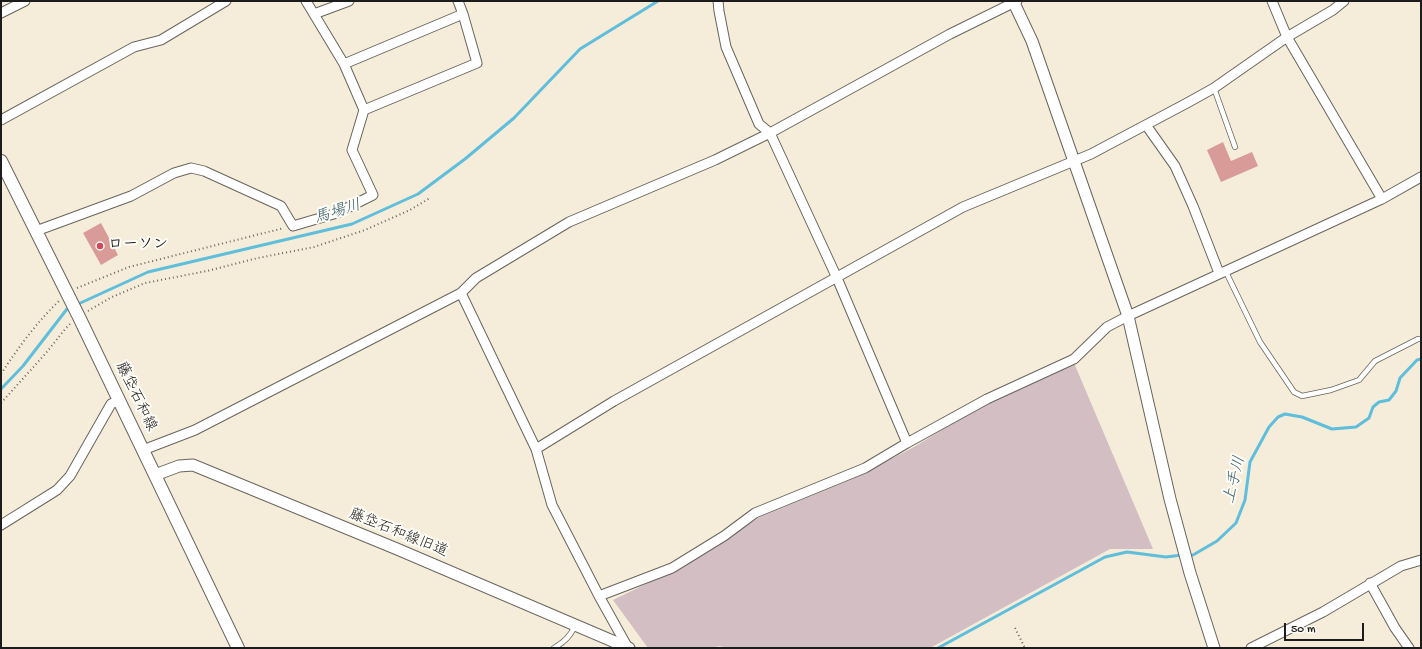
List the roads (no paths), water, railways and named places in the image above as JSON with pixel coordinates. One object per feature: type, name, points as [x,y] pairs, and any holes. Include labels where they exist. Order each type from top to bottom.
[{"type":"main road","name":"藤垈石和線","points":[[1,161],[78,314],[238,648]]},
{"type":"street","points":[[1,13],[25,1]]},
{"type":"street","points":[[1,120],[134,47],[161,40],[226,1]]},
{"type":"street","points":[[36,231],[131,196],[174,173],[191,168],[204,171],[281,206],[293,226],[337,213],[373,194],[352,150],[364,110],[344,64],[306,1]]},
{"type":"street","points":[[314,14],[349,1]]},
{"type":"street","points":[[364,110],[477,63],[458,1]]},
{"type":"street","points":[[718,1],[726,48],[759,124],[770,133],[837,278],[907,443]]},
{"type":"street","points":[[1272,1],[1288,37],[1382,199]]},
{"type":"street","points":[[536,449],[614,401],[963,207],[1091,154],[1214,88],[1288,37],[1333,10],[1344,1]]},
{"type":"street","points":[[143,450],[195,430],[461,293],[476,278],[569,222],[715,160],[770,133],[950,34],[1015,2],[1032,41],[1128,316],[1168,491],[1185,555],[1214,648]]},
{"type":"street","points":[[344,64],[463,14]]},
{"type":"street","points":[[1146,125],[1175,166],[1222,272]]},
{"type":"street","points":[[599,596],[672,568],[724,536],[755,514],[865,468],[987,399],[1074,359],[1107,327],[1128,316],[1382,199],[1421,177]]},
{"type":"street","points":[[461,293],[536,449],[552,505],[599,596],[628,648]]},
{"type":"street","points":[[1,525],[57,490],[70,476],[111,404],[119,400]]},
{"type":"street","name":"藤垈石和線旧道","points":[[155,475],[178,466],[193,465],[628,648]]},
{"type":"street","points":[[1251,648],[1323,612],[1400,566],[1421,560]]},
{"type":"street","points":[[1370,583],[1395,628],[1409,648]]},
{"type":"lane","points":[[1214,88],[1235,147]]},
{"type":"lane","points":[[1222,272],[1260,342],[1294,392],[1302,396],[1331,390],[1359,380],[1375,361],[1418,339],[1421,339]]},
{"type":"lane","points":[[554,648],[572,633],[575,625]]},
{"type":"waterway","name":"馬場川","points":[[76,305],[148,272],[352,224],[418,194],[465,159],[514,118],[580,49],[658,1]]},
{"type":"waterway","name":"馬場川","points":[[1,389],[23,366],[67,309],[71,307]]},
{"type":"waterway","name":"上手川","points":[[1188,555],[1193,555],[1217,541],[1236,523],[1245,500],[1250,462],[1269,427],[1278,417],[1285,414],[1302,417],[1332,429],[1356,427],[1369,418],[1373,407],[1379,402],[1389,400],[1396,391],[1400,378],[1417,360],[1421,359]]},
{"type":"waterway","name":"上手川","points":[[938,648],[1105,557],[1127,552],[1166,557],[1182,555]]},
{"type":"place","name":"ローソン","points":[[100,246]]}]
